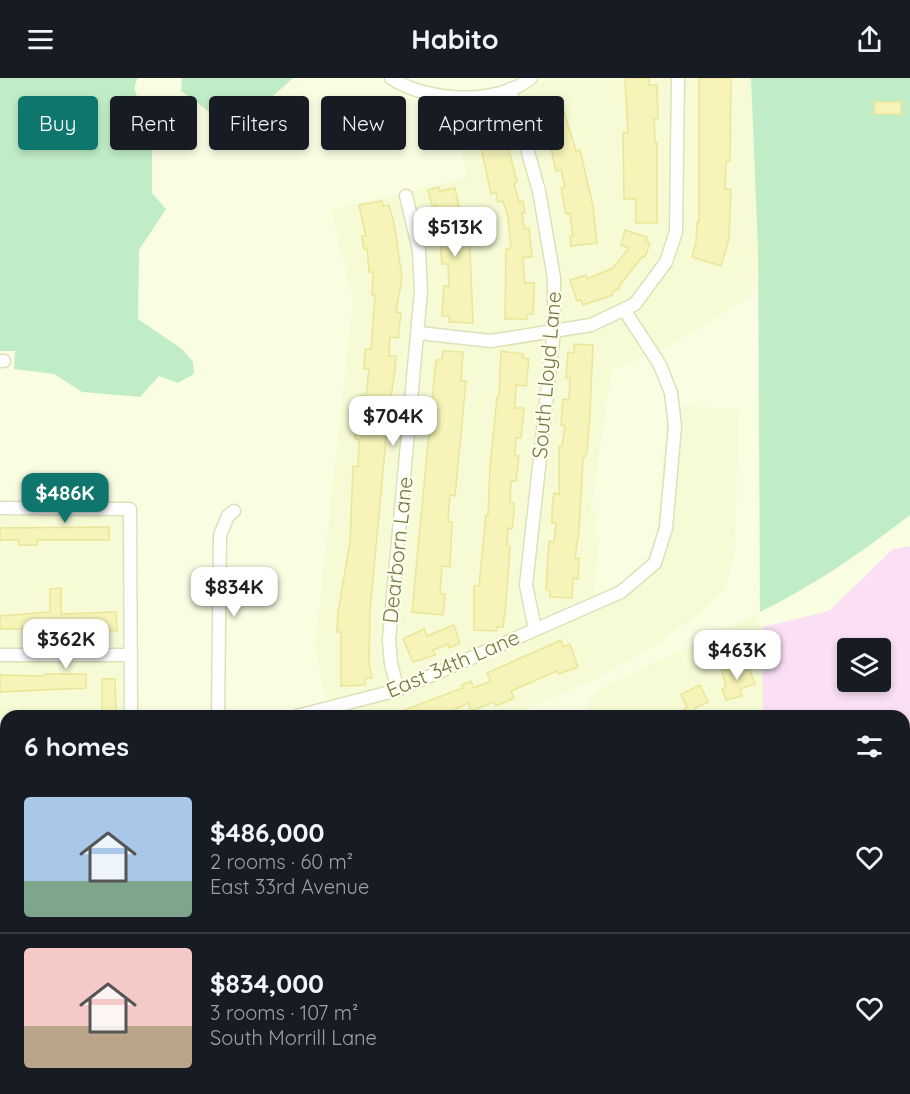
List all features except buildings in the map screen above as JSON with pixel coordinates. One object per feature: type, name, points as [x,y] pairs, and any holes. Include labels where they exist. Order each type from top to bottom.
[{"type":"street","points":[[391,78],[400,84],[435,94],[485,97],[510,89],[531,78]]},
{"type":"street","points":[[419,333],[491,341],[591,325],[625,311],[635,304],[666,262],[676,232],[678,78]]},
{"type":"street","name":"South Lloyd Lane","points":[[510,89],[539,191],[555,278],[555,331],[526,585],[535,629]]},
{"type":"street","name":"Dearborn Lane","points":[[398,690],[391,664],[389,640],[419,333],[422,275],[406,196]]},
{"type":"street","name":"East 34th Lane","points":[[320,710],[398,690],[621,592],[655,562],[666,528],[675,426],[671,393],[660,365],[625,311]]},
{"type":"street","points":[[0,508],[130,509],[131,710]]},
{"type":"street","points":[[218,710],[220,535],[228,516],[234,511]]},
{"type":"street","points":[[0,655],[131,655]]},
{"type":"shaded area","points":[[0,78],[138,78],[135,83],[137,96],[110,96],[110,150],[152,150],[152,193],[166,209],[139,250],[138,319],[182,349],[193,362],[194,374],[178,383],[159,376],[140,397],[82,392],[54,374],[14,369],[15,351],[0,351]]},
{"type":"shaded area","points":[[182,78],[293,78],[273,96],[209,96],[209,111],[197,103],[197,96],[188,96],[181,91]]},
{"type":"shaded area","points":[[547,78],[751,78],[759,269],[751,296],[670,346],[612,370],[591,510],[597,511],[595,534],[600,535],[593,597],[624,582],[644,564],[655,539],[668,405],[739,409],[735,551],[726,587],[705,609],[660,642],[596,679],[524,710],[294,710],[326,702],[315,647],[353,299],[331,210],[467,177],[461,150],[564,150],[564,96],[513,96]]},
{"type":"shaded area","points":[[751,78],[910,78],[910,515],[838,567],[760,612],[758,248]]},
{"type":"shaded area","points":[[0,516],[123,516],[123,710],[0,710]]},
{"type":"shaded area","points":[[910,546],[910,710],[763,710],[763,627],[829,611],[893,549]]},
{"type":"shaded area","points":[[754,615],[763,627],[763,710],[585,710],[596,691]]}]
